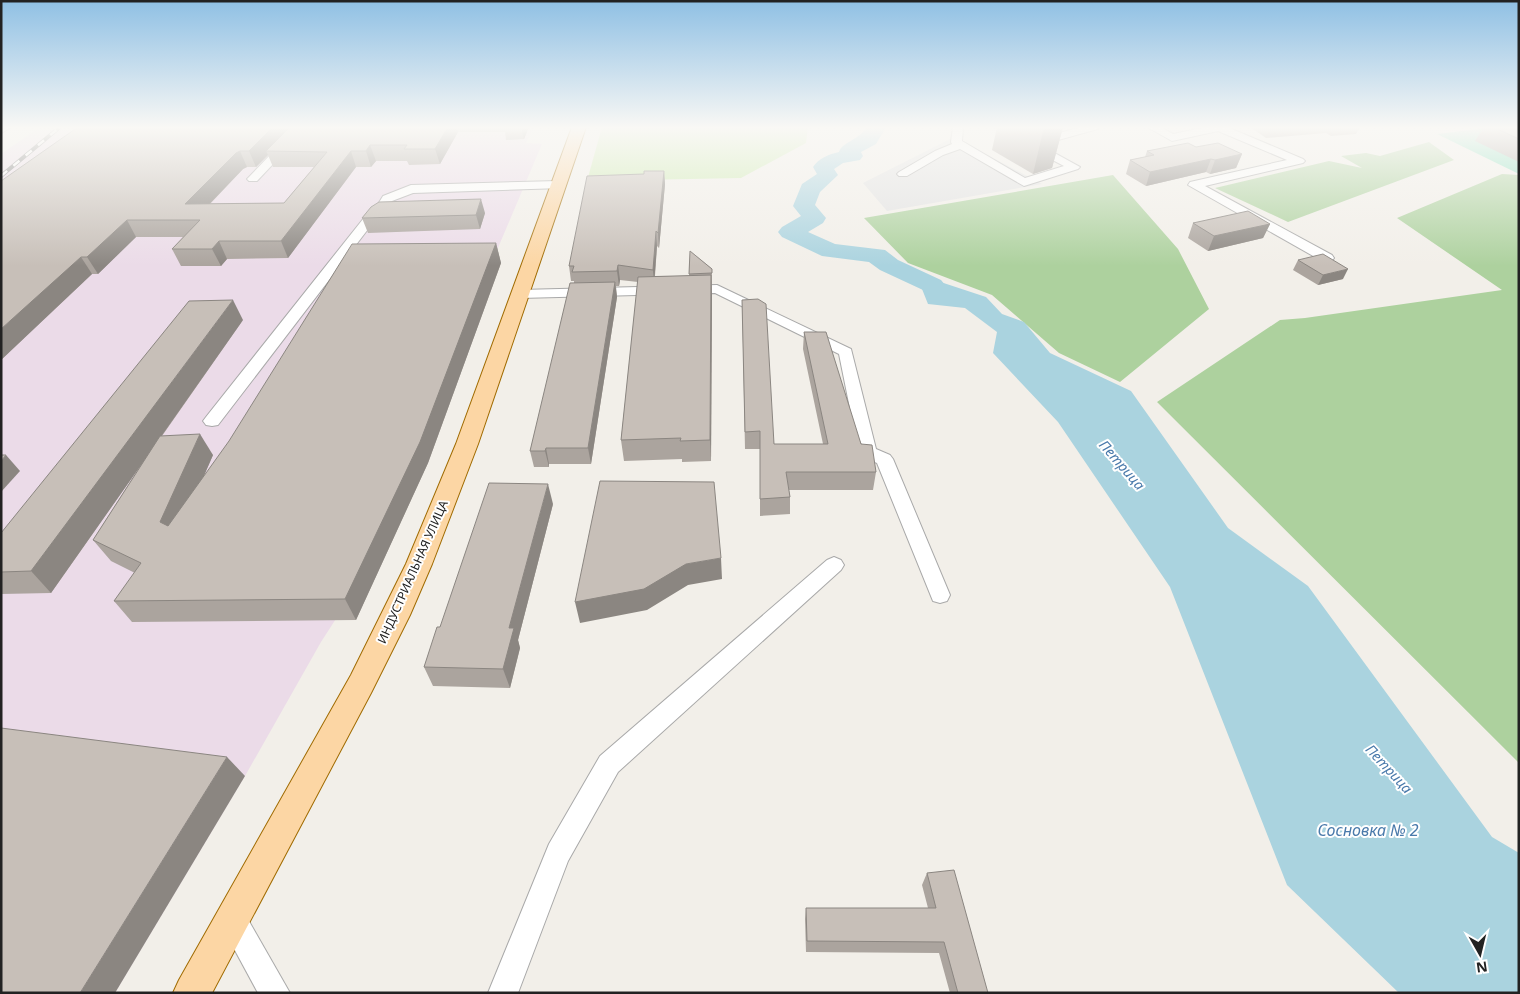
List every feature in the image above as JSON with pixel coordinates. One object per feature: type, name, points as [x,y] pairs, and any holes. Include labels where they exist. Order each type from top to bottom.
[{"type":"main road","name":"ИНДУСТРИАЛЬНАЯ УЛИЦА","points":[[192,993],[361,684],[396,615],[447,496],[562,173]]},
{"type":"lane","points":[[253,179],[258,173]]},
{"type":"lane","points":[[1009,173],[1024,182],[1053,173]]},
{"type":"lane","points":[[1245,173],[1194,185],[1327,258]]},
{"type":"lane","points":[[212,421],[371,217],[380,211],[387,199],[411,189],[558,185]]},
{"type":"lane","points":[[520,294],[718,289],[846,352],[868,453],[884,459],[940,595]]},
{"type":"lane","points":[[504,993],[558,852],[609,764],[834,565]]},
{"type":"lane","points":[[232,919],[275,993]]},
{"type":"shaded area","points":[[1,173],[530,173],[350,597],[321,642],[245,776],[115,993],[1,993]]},
{"type":"shaded area","points":[[882,173],[1022,173],[1042,184],[887,211],[863,183]]},
{"type":"green space","points":[[589,173],[750,173],[741,178],[587,181]]},
{"type":"green space","points":[[1277,173],[1418,173],[1288,222],[1215,188]]},
{"type":"green space","points":[[1502,174],[1519,175],[1519,763],[1157,402],[1280,320],[1502,290],[1397,218]]},
{"type":"green space","points":[[1113,175],[1178,249],[1209,309],[1120,382],[1059,353],[992,295],[908,263],[864,218]]},
{"type":"water","name":"Сосновка № 2","points":[[889,265],[986,297],[1002,314],[1024,322],[1050,353],[1131,391],[1228,528],[1308,586],[1492,837],[1519,853],[1519,993],[1399,993],[1287,885],[1170,587],[1058,422],[993,353],[997,332],[965,308],[928,304],[922,289]]},
{"type":"building","points":[[12,173],[216,173],[185,204],[284,203],[309,173],[334,173],[281,241],[219,241],[212,249],[172,249],[200,220],[127,220],[87,257],[81,257],[1,329],[1,181]]},
{"type":"building","points":[[664,173],[653,270],[618,265],[617,271],[572,272],[574,266],[569,266],[587,176]]},
{"type":"building","points":[[481,199],[476,215],[362,218],[371,207],[379,202]]},
{"type":"building","points":[[1248,211],[1270,224],[1214,236],[1193,223]]},
{"type":"building","points":[[496,243],[420,442],[345,599],[114,601],[141,563],[93,540],[160,436],[200,434],[160,522],[168,526],[229,441],[352,244]]},
{"type":"building","points":[[690,251],[712,269],[712,273],[689,274]]},
{"type":"building","points":[[1323,254],[1348,269],[1323,275],[1298,260]]},
{"type":"building","points":[[711,275],[710,440],[680,441],[681,438],[621,440],[638,277]]},
{"type":"building","points":[[615,282],[588,448],[546,448],[545,451],[530,451],[570,283]]},
{"type":"building","points":[[758,299],[766,304],[774,444],[828,444],[804,332],[826,332],[861,444],[872,445],[876,472],[786,472],[790,497],[760,499],[760,431],[745,432],[742,300]]},
{"type":"building","points":[[233,300],[31,571],[1,572],[1,533],[189,301]]},
{"type":"building","points":[[600,481],[714,482],[721,558],[686,564],[644,589],[575,602]]},
{"type":"building","points":[[489,483],[548,484],[509,628],[514,628],[503,669],[424,667],[437,627],[440,627]]},
{"type":"building","points":[[1,728],[227,757],[80,993],[1,993]]},
{"type":"building","points":[[954,870],[988,993],[958,993],[944,942],[807,941],[806,908],[936,908],[927,873]]},
{"type":"waterway","name":"Петрица","points":[[827,173],[828,175],[810,189],[804,206],[815,218],[790,232],[830,251],[876,255],[889,265],[932,285]]},
{"type":"railway","points":[[1,176],[4,173]]}]
